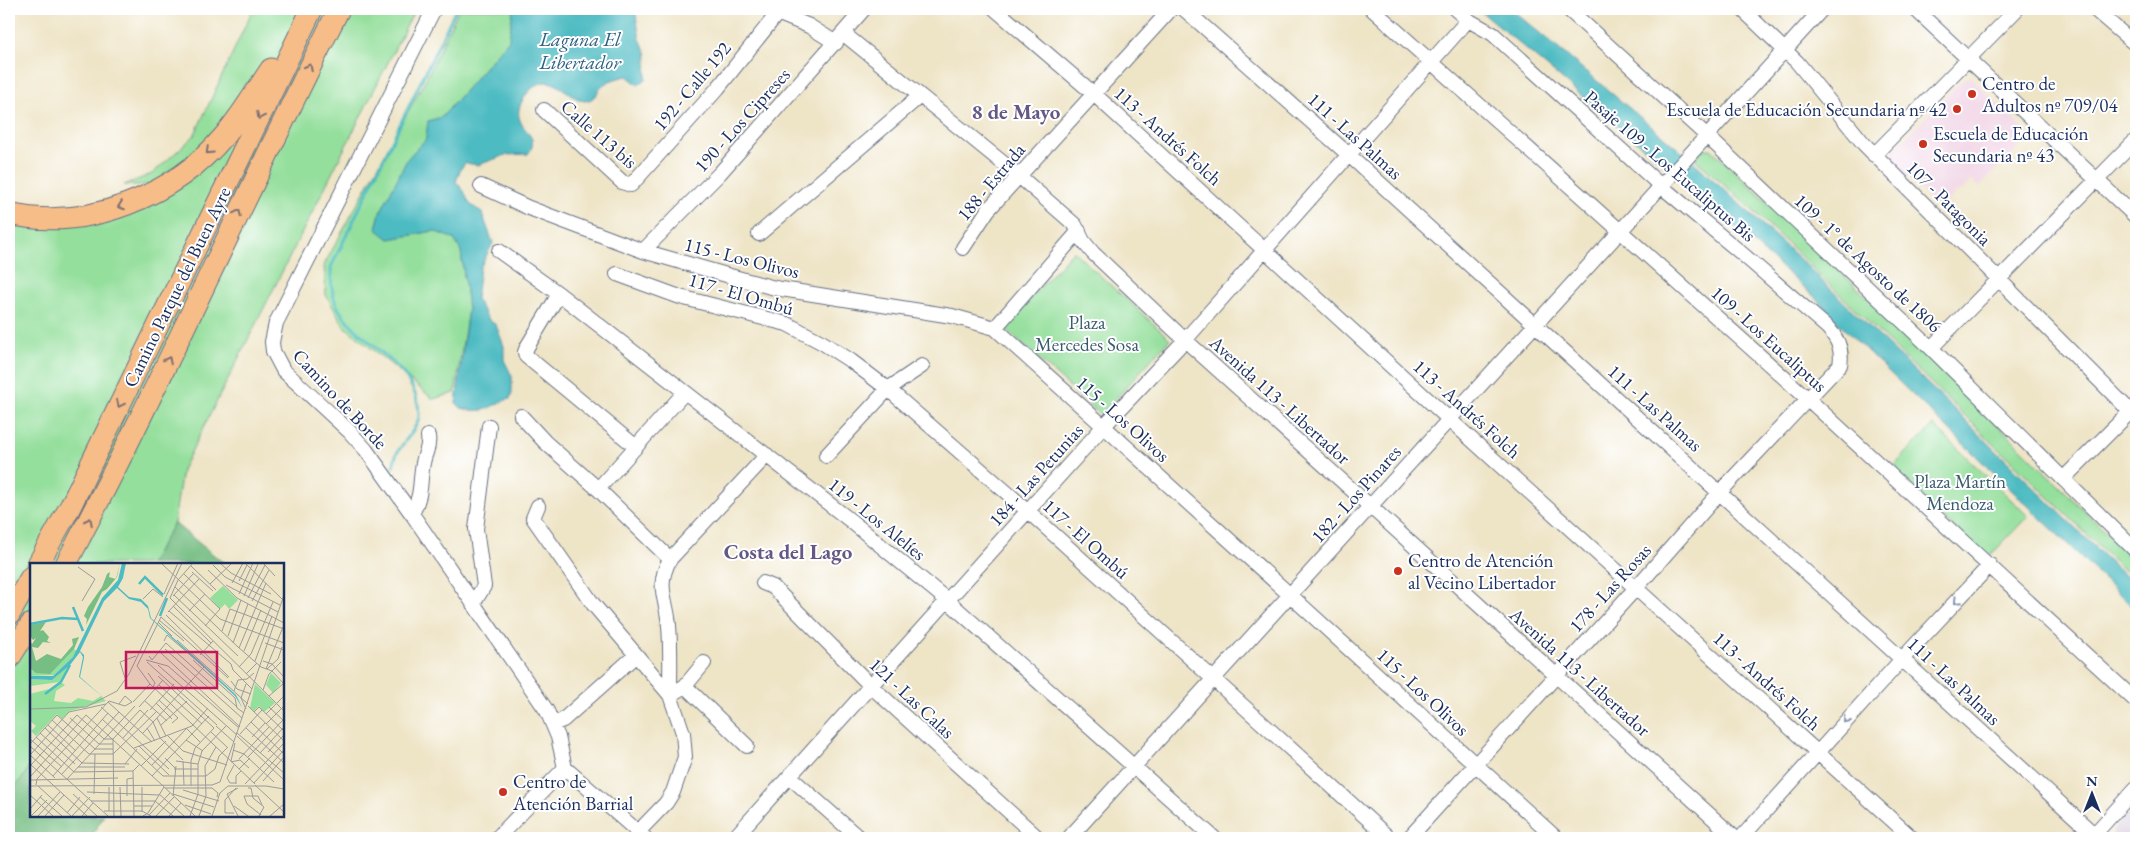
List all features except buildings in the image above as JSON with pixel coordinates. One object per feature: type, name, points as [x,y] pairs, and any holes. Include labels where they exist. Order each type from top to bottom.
[{"type":"highway","name":"Camino Parque del Buen Ayre","points":[[67,563],[119,462],[285,115],[339,9]]},
{"type":"highway","name":"Camino Parque del Buen Ayre","points":[[39,563],[75,496],[311,11]]},
{"type":"highway","points":[[9,214],[33,219],[56,220],[97,214],[138,199],[181,175],[208,153],[224,136],[311,11]]},
{"type":"highway","points":[[9,615],[30,579]]},
{"type":"highway","points":[[9,659],[30,626]]},
{"type":"street","name":"Camino de Borde","points":[[434,9],[276,324],[272,342],[273,351],[283,370],[357,439],[412,514],[553,724],[565,768]]},
{"type":"street","name":"190 - Los Cipreses","points":[[643,251],[720,174],[864,9]]},
{"type":"street","name":"113 - Andrés Folch","points":[[995,9],[1094,94],[1450,420],[1912,838]]},
{"type":"street","name":"188 - Estrada","points":[[963,248],[988,210],[1171,9]]},
{"type":"street","name":"111 - Las Palmas","points":[[1184,9],[1349,155],[1720,492],[2094,837]]},
{"type":"street","name":"109 - Los Eucaliptus","points":[[1372,9],[1808,399],[2136,701]]},
{"type":"street","name":"Pasaje 109 - Los Eucaliptus Bis","points":[[1455,9],[1468,20],[1493,34],[1661,186],[1828,328],[1840,348],[1840,365]]},
{"type":"street","name":"109 - 1° de Agosto de 1806","points":[[1568,9],[1707,136],[1931,348],[2136,551]]},
{"type":"street","name":"107 - Patagonia","points":[[1742,9],[1786,49],[1874,155],[2134,412]]},
{"type":"street","name":"182 - Los Pinares","points":[[1069,838],[1822,9]]},
{"type":"street","points":[[1915,9],[2136,217]]},
{"type":"street","points":[[1874,155],[2018,9]]},
{"type":"street","points":[[2094,9],[2136,45]]},
{"type":"street","name":"Avenida 113 - Libertador","points":[[779,11],[809,26],[840,38],[920,96],[1075,224],[1086,246],[1185,340],[1735,838]]},
{"type":"street","name":"192 - Calle 192","points":[[630,185],[718,88],[779,11]]},
{"type":"street","name":"184 - Las Petunias","points":[[734,838],[1029,512],[1103,426],[1185,340],[1468,20]]},
{"type":"street","points":[[759,234],[920,96]]},
{"type":"street","name":"Calle 113 bis","points":[[544,110],[622,182],[630,185]]},
{"type":"street","points":[[1931,348],[2136,140]]},
{"type":"street","name":"115 - Los Olivos","points":[[482,186],[529,208],[643,251],[775,288],[952,316],[995,328],[1556,838]]},
{"type":"street","points":[[995,328],[1079,231]]},
{"type":"street","name":"119 - Los Alelíes","points":[[499,251],[559,294],[767,455],[948,601],[1214,838]]},
{"type":"street","name":"117 - El Ombú","points":[[617,274],[680,297],[787,324],[824,342],[888,389],[1029,512],[1389,838]]},
{"type":"street","points":[[559,294],[524,352],[526,356],[636,447]]},
{"type":"street","name":"178 - Las Rosas","points":[[1409,838],[1636,588],[1720,492],[1840,365]]},
{"type":"street","points":[[826,456],[888,389],[922,366]]},
{"type":"street","points":[[598,489],[685,392]]},
{"type":"street","points":[[2063,479],[2134,412]]},
{"type":"street","points":[[521,416],[545,442],[598,489],[670,559]]},
{"type":"street","points":[[473,604],[484,586],[476,529],[489,426]]},
{"type":"street","points":[[412,514],[422,489],[423,464],[429,449],[428,436]]},
{"type":"street","points":[[497,838],[565,768],[642,835],[666,803],[673,792],[685,757],[683,733],[670,696],[669,625],[662,591],[663,572],[670,559],[767,455]]},
{"type":"street","points":[[538,506],[533,518],[593,604],[670,696]]},
{"type":"street","points":[[1741,838],[1902,658],[1990,565]]},
{"type":"street","name":"121 - Las Calas","points":[[763,584],[772,587],[872,687],[1038,838]]},
{"type":"street","points":[[553,724],[563,720],[636,655]]},
{"type":"street","points":[[670,696],[686,686],[704,663]]},
{"type":"street","points":[[686,686],[747,746]]},
{"type":"street","points":[[790,777],[859,838]]},
{"type":"street","points":[[2094,837],[2136,788]]},
{"type":"shaded area","points":[[1965,78],[1971,78],[2030,135],[1979,187],[1972,180],[1961,191],[1959,189],[1940,209],[1891,160],[1891,153]]},
{"type":"shaded area","points":[[2136,805],[2136,838],[2113,838],[2112,831]]},
{"type":"green space","points":[[253,9],[415,9],[182,470],[174,523],[151,563],[30,563],[30,765],[24,776],[9,792],[9,214],[33,219],[163,185],[124,185],[152,174],[194,136]]},
{"type":"green space","points":[[459,9],[513,9],[509,40],[442,117],[428,121],[426,139],[408,158],[380,213],[376,228],[389,239],[434,231],[454,239],[461,251],[468,309],[455,393],[433,399],[344,326],[326,295],[324,265],[426,79]]},
{"type":"green space","points":[[1704,149],[1711,149],[1908,336],[2136,562],[2136,582],[1760,217],[1695,159]]},
{"type":"green space","name":"Plaza Mercedes Sosa","points":[[1073,251],[1170,339],[1101,415],[1004,328]]},
{"type":"green space","name":"Plaza Martín Mendoza","points":[[1933,425],[2028,516],[1987,559],[1892,468]]},
{"type":"green space","points":[[174,523],[224,563],[151,563]]},
{"type":"green space","points":[[30,765],[30,817],[103,817],[90,838],[9,838],[9,792],[24,776]]},
{"type":"water","name":"Laguna El Libertador","points":[[513,9],[635,9],[640,39],[647,54],[646,79],[638,85],[627,76],[608,82],[593,97],[585,101],[553,83],[548,82],[537,85],[527,94],[520,105],[519,111],[521,122],[532,139],[528,154],[506,155],[478,165],[465,163],[460,170],[456,182],[464,191],[469,203],[482,213],[493,243],[480,268],[476,299],[489,320],[496,325],[504,346],[504,360],[512,376],[510,399],[487,409],[474,410],[461,408],[456,403],[468,309],[461,251],[454,239],[434,231],[389,239],[376,229],[380,213],[408,158],[426,139],[428,121],[442,117],[509,40]]},
{"type":"water","points":[[1478,9],[1511,9],[1695,163],[1804,263],[2136,587],[2136,610],[1837,322],[1817,299],[1681,179]]},
{"type":"waterway","points":[[393,467],[397,453],[418,421],[417,399],[411,384],[401,371],[363,336],[340,311],[333,295],[331,267],[456,9]]},
{"type":"place","name":"Centro de Adultos nº 709/04","points":[[1972,94]]},
{"type":"place","name":"Escuela de Educación Secundaria nº 42","points":[[1957,109]]},
{"type":"place","name":"Escuela de Educación Secundaria nº 43","points":[[1923,144]]},
{"type":"place","name":"Centro de Atención al Vecino Libertador","points":[[1398,571]]},
{"type":"place","name":"Centro de Atención Barrial","points":[[503,792]]},
{"type":"district","name":"8 de Mayo","points":[[1016,111]]},
{"type":"district","name":"Costa del Lago","points":[[788,551]]}]
